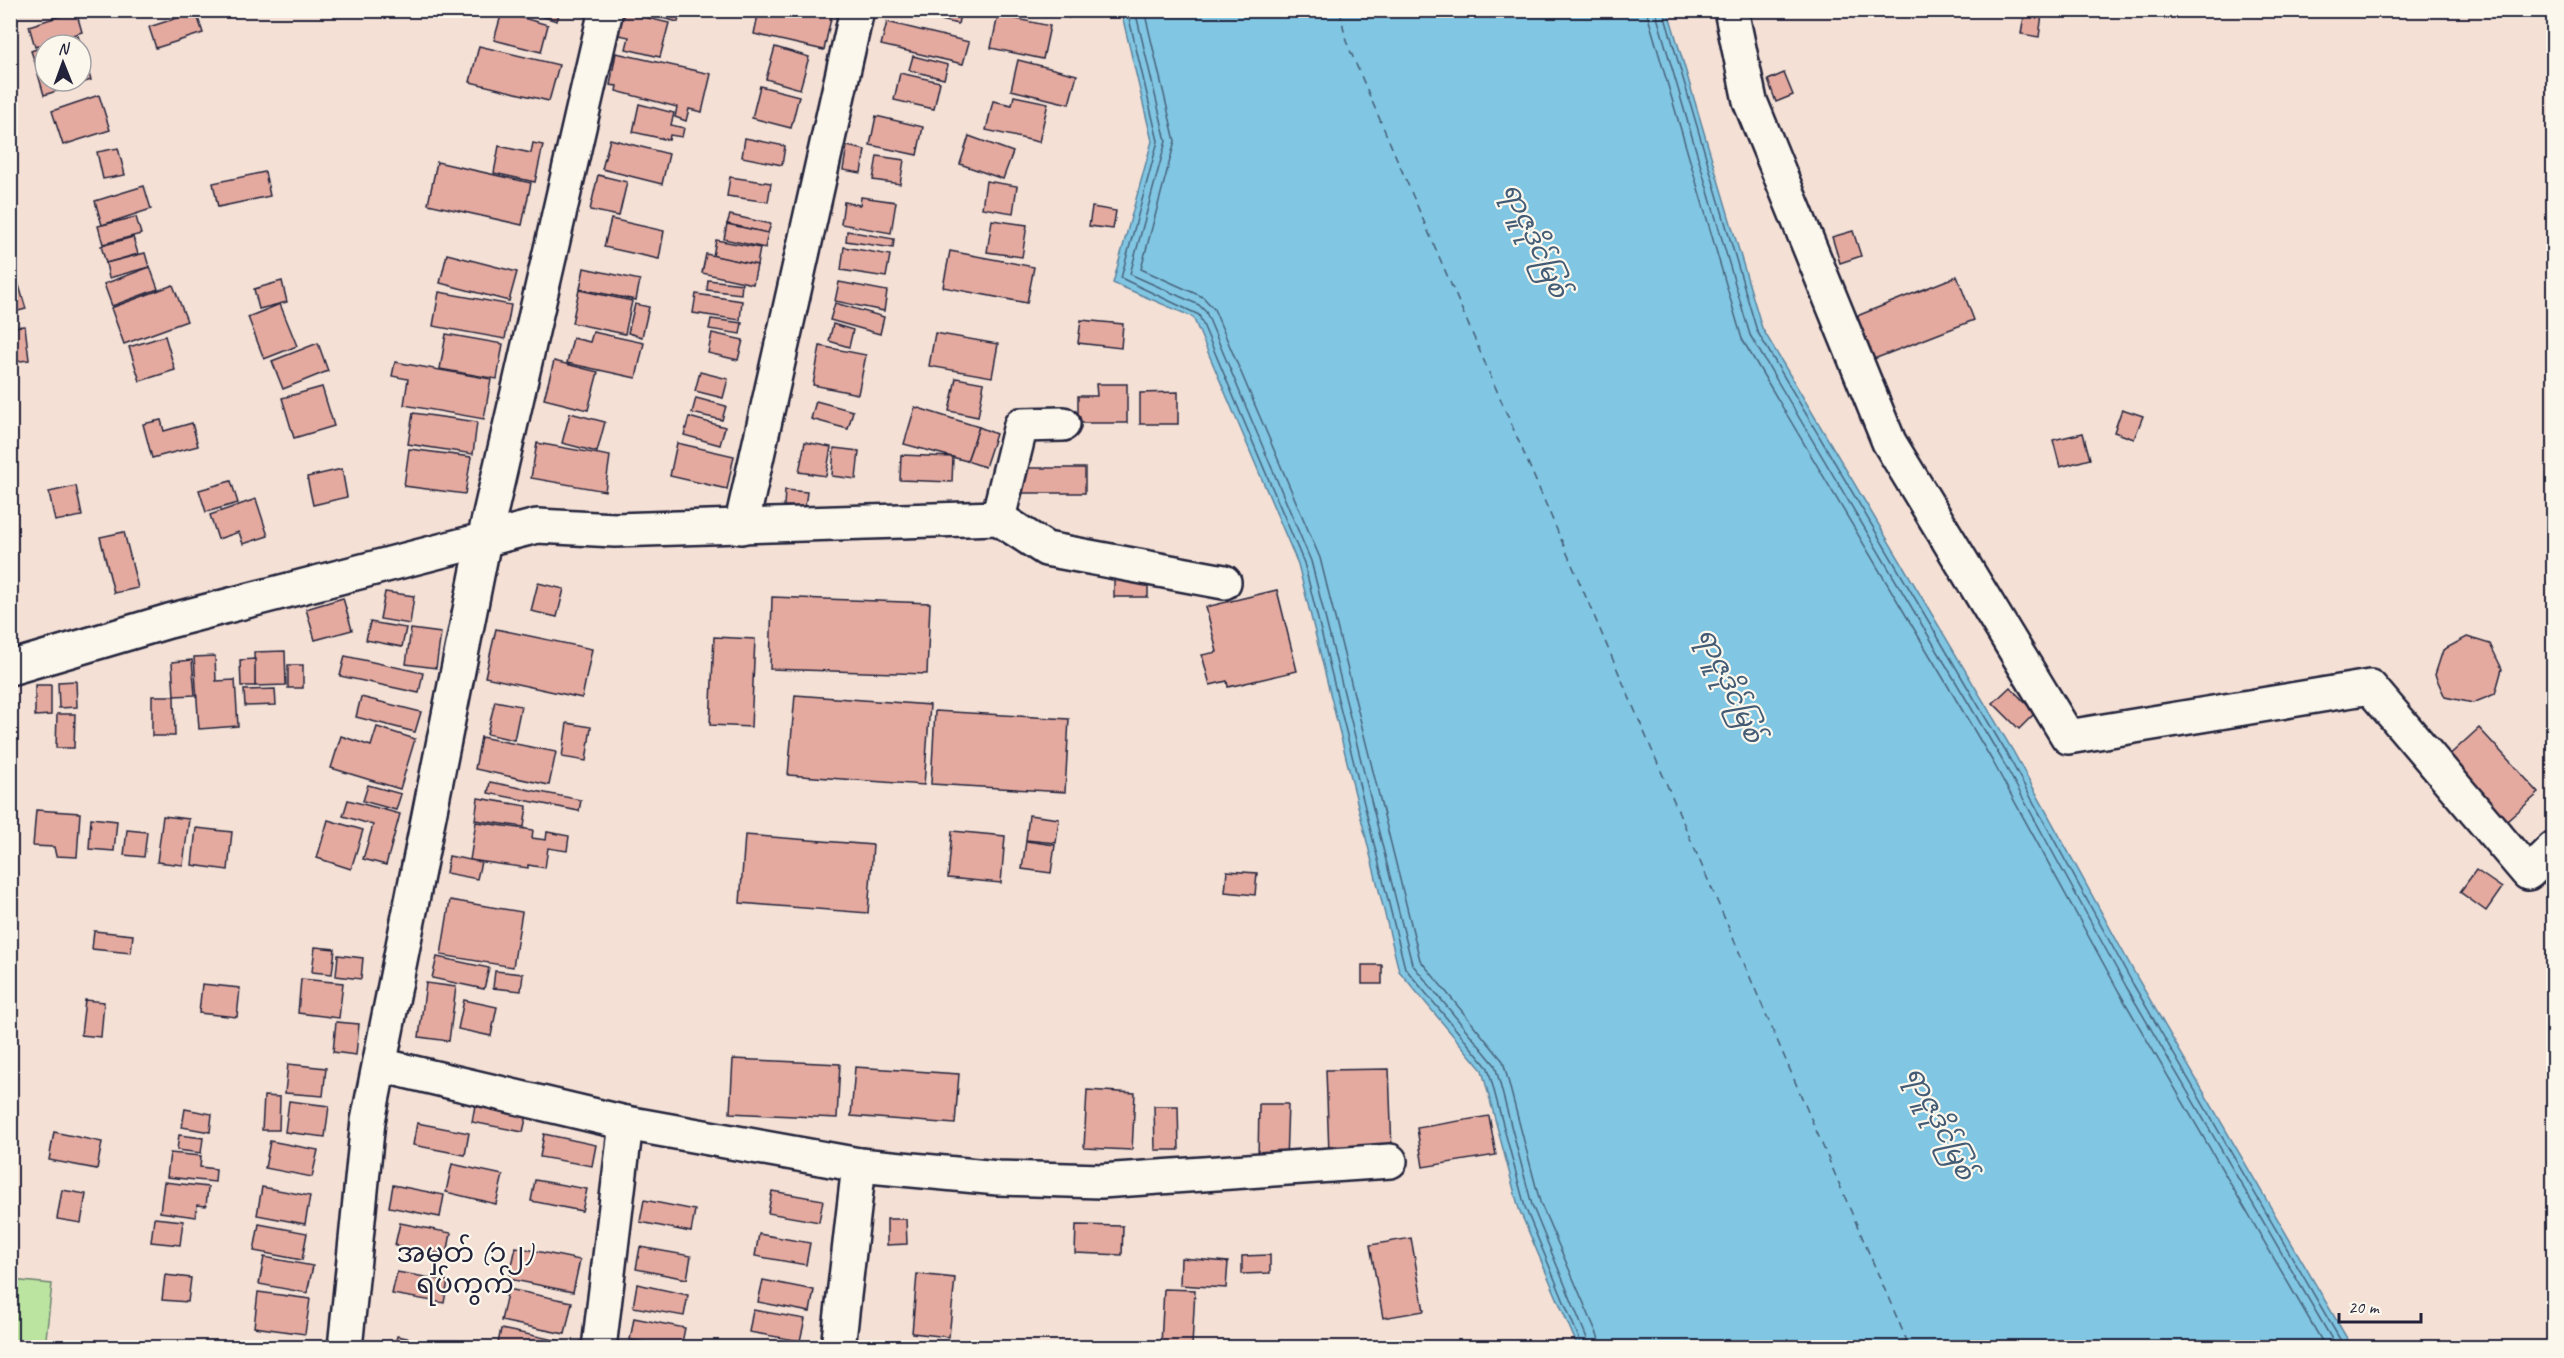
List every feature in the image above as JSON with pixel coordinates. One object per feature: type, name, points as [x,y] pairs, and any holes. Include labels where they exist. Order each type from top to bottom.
[{"type":"street","points":[[345,1347],[368,1120],[484,540],[606,10]]},
{"type":"street","points":[[741,527],[856,10]]},
{"type":"street","points":[[1731,10],[1750,101],[1889,442],[2068,737],[2370,687],[2528,873],[2553,848]]},
{"type":"street","points":[[998,518],[1021,425],[1063,424]]},
{"type":"street","points":[[10,668],[169,621],[537,526],[615,530],[998,518],[1046,549],[1224,582]]},
{"type":"street","points":[[380,1065],[626,1123],[860,1165],[998,1178],[1101,1181],[1390,1161]]},
{"type":"street","points":[[599,1347],[626,1123]]},
{"type":"street","points":[[838,1347],[860,1165]]},
{"type":"green space","points":[[11,1280],[52,1284],[45,1347],[11,1347]]},
{"type":"water","name":"ရာဇူဒိုင်မြစ်","points":[[1121,11],[1668,11],[1762,328],[2013,751],[2139,981],[2352,1347],[1578,1347],[1519,1209],[1482,1070],[1399,971],[1298,564],[1193,317],[1113,283],[1152,141]]},
{"type":"building","points":[[521,10],[560,10],[557,21]]},
{"type":"building","points":[[633,10],[681,10],[678,22]]},
{"type":"building","points":[[759,10],[816,10],[832,14],[824,50],[754,34]]},
{"type":"building","points":[[912,10],[961,10],[958,24],[912,13]]},
{"type":"building","points":[[1047,10],[1071,10],[1069,18]]},
{"type":"building","points":[[76,11],[82,32],[33,33],[33,40],[29,26]]},
{"type":"building","points":[[618,11],[669,23],[660,57],[626,49],[629,37],[614,34]]},
{"type":"building","points":[[2025,11],[2042,14],[2039,37],[2021,34]]},
{"type":"building","points":[[196,12],[203,33],[156,48],[149,27]]},
{"type":"building","points":[[502,12],[548,25],[541,52],[494,40]]},
{"type":"building","points":[[998,15],[1050,26],[1043,59],[991,48]]},
{"type":"building","points":[[887,22],[969,42],[963,64],[881,45]]},
{"type":"building","points":[[479,46],[559,65],[549,101],[470,82]]},
{"type":"building","points":[[775,47],[809,57],[800,89],[766,79]]},
{"type":"building","points":[[616,53],[711,74],[702,112],[689,109],[686,121],[675,117],[677,107],[616,91],[617,86],[610,85]]},
{"type":"building","points":[[913,56],[948,65],[944,79],[909,70]]},
{"type":"building","points":[[1018,60],[1077,75],[1069,104],[1011,90]]},
{"type":"building","points":[[900,73],[940,82],[934,109],[894,100]]},
{"type":"building","points":[[1784,73],[1793,95],[1776,102],[1768,80]]},
{"type":"building","points":[[760,86],[799,96],[791,128],[752,118]]},
{"type":"building","points":[[99,95],[110,130],[63,145],[52,111]]},
{"type":"building","points":[[1014,96],[1048,103],[1039,142],[986,130],[993,101],[1012,105]]},
{"type":"building","points":[[639,104],[674,113],[671,125],[684,128],[682,137],[670,135],[669,140],[633,132]]},
{"type":"building","points":[[876,116],[923,127],[917,155],[870,145]]},
{"type":"building","points":[[969,136],[1013,152],[1003,179],[960,164]]},
{"type":"building","points":[[745,138],[785,146],[782,165],[742,157]]},
{"type":"building","points":[[610,139],[669,154],[662,184],[602,169]]},
{"type":"building","points":[[533,143],[543,145],[535,182],[494,173],[499,146],[531,153]]},
{"type":"building","points":[[847,146],[865,150],[861,173],[843,170]]},
{"type":"building","points":[[118,148],[125,175],[103,179],[97,152]]},
{"type":"building","points":[[877,156],[904,160],[900,184],[873,180]]},
{"type":"building","points":[[437,162],[531,183],[522,225],[428,204]]},
{"type":"building","points":[[265,172],[270,196],[218,207],[213,183]]},
{"type":"building","points":[[598,175],[627,182],[619,216],[590,210]]},
{"type":"building","points":[[730,177],[771,183],[768,202],[727,196]]},
{"type":"building","points":[[986,181],[1017,186],[1013,213],[982,208]]},
{"type":"building","points":[[144,186],[151,209],[102,225],[95,201]]},
{"type":"building","points":[[861,197],[896,202],[891,233],[841,224],[844,202],[860,205]]},
{"type":"building","points":[[1092,207],[1116,211],[1113,229],[1089,226]]},
{"type":"building","points":[[730,215],[771,224],[768,233],[727,224]]},
{"type":"building","points":[[136,217],[141,234],[103,244],[98,226]]},
{"type":"building","points":[[611,219],[664,231],[659,259],[604,247]]},
{"type":"building","points":[[992,220],[1027,225],[1022,257],[987,252]]},
{"type":"building","points":[[727,224],[768,233],[765,248],[724,239]]},
{"type":"building","points":[[847,231],[894,239],[893,248],[846,241]]},
{"type":"building","points":[[1853,231],[1861,256],[1840,263],[1832,237]]},
{"type":"building","points":[[133,237],[138,254],[106,263],[101,246]]},
{"type":"building","points":[[716,240],[760,248],[757,265],[713,256]]},
{"type":"building","points":[[844,247],[890,255],[886,277],[841,270]]},
{"type":"building","points":[[950,251],[1034,267],[1027,303],[943,287]]},
{"type":"building","points":[[145,253],[149,267],[109,278],[106,263]]},
{"type":"building","points":[[447,254],[517,272],[509,301],[440,283]]},
{"type":"building","points":[[706,254],[757,265],[753,284],[702,273]]},
{"type":"building","points":[[150,267],[158,289],[112,306],[104,284]]},
{"type":"building","points":[[584,268],[640,280],[636,300],[580,289]]},
{"type":"building","points":[[1957,276],[1974,320],[1874,359],[1857,316]]},
{"type":"building","points":[[708,280],[742,284],[741,294],[707,290]]},
{"type":"building","points":[[282,281],[287,302],[259,309],[254,289]]},
{"type":"building","points":[[18,282],[26,309],[10,313],[10,284]]},
{"type":"building","points":[[839,282],[887,291],[884,311],[835,301]]},
{"type":"building","points":[[173,285],[187,321],[124,344],[111,308]]},
{"type":"building","points":[[579,290],[632,301],[625,334],[572,323]]},
{"type":"building","points":[[439,292],[511,305],[505,339],[433,326]]},
{"type":"building","points":[[696,294],[742,301],[740,320],[693,313]]},
{"type":"building","points":[[835,303],[884,317],[880,334],[830,320]]},
{"type":"building","points":[[280,304],[297,346],[264,359],[248,317]]},
{"type":"building","points":[[635,304],[649,307],[642,337],[628,333]]},
{"type":"building","points":[[711,319],[742,323],[740,334],[709,329]]},
{"type":"building","points":[[1081,320],[1123,324],[1121,348],[1078,343]]},
{"type":"building","points":[[833,324],[853,330],[849,347],[829,341]]},
{"type":"building","points":[[25,326],[29,360],[10,362],[10,327]]},
{"type":"building","points":[[593,332],[644,343],[636,378],[567,363],[573,338],[590,342]]},
{"type":"building","points":[[712,333],[743,340],[738,360],[708,353]]},
{"type":"building","points":[[935,333],[998,344],[992,377],[929,366]]},
{"type":"building","points":[[446,334],[503,344],[497,379],[440,369]]},
{"type":"building","points":[[165,336],[175,370],[140,381],[129,347]]},
{"type":"building","points":[[318,343],[328,371],[283,389],[272,361]]},
{"type":"building","points":[[820,346],[866,355],[858,394],[813,385]]},
{"type":"building","points":[[554,361],[598,372],[588,410],[544,399]]},
{"type":"building","points":[[395,362],[491,379],[484,419],[404,405],[408,379],[392,376]]},
{"type":"building","points":[[700,372],[728,379],[723,398],[695,391]]},
{"type":"building","points":[[956,378],[984,383],[978,417],[949,411]]},
{"type":"building","points":[[1096,384],[1127,384],[1127,423],[1078,423],[1078,396],[1097,396]]},
{"type":"building","points":[[322,387],[334,426],[294,438],[282,398]]},
{"type":"building","points":[[1178,392],[1178,424],[1140,424],[1140,393]]},
{"type":"building","points":[[696,398],[726,406],[722,420],[692,413]]},
{"type":"building","points":[[816,401],[853,411],[848,429],[811,419]]},
{"type":"building","points":[[915,407],[979,427],[967,461],[904,444]]},
{"type":"building","points":[[2122,409],[2143,416],[2134,439],[2114,432]]},
{"type":"building","points":[[413,413],[477,422],[473,454],[408,444]]},
{"type":"building","points":[[570,413],[605,422],[597,452],[562,443]]},
{"type":"building","points":[[689,417],[725,427],[720,445],[684,435]]},
{"type":"building","points":[[161,420],[164,431],[192,423],[198,446],[152,458],[143,424]]},
{"type":"building","points":[[979,427],[996,434],[985,467],[967,461]]},
{"type":"building","points":[[2083,433],[2090,459],[2060,467],[2053,440]]},
{"type":"building","points":[[805,442],[831,447],[826,476],[799,472]]},
{"type":"building","points":[[537,443],[610,456],[605,491],[531,478]]},
{"type":"building","points":[[677,443],[734,456],[727,489],[670,476]]},
{"type":"building","points":[[834,448],[859,451],[856,479],[832,476]]},
{"type":"building","points":[[409,449],[471,457],[465,494],[404,486]]},
{"type":"building","points":[[901,455],[953,457],[952,482],[900,480]]},
{"type":"building","points":[[1019,468],[1085,468],[1085,493],[1019,493]]},
{"type":"building","points":[[342,469],[347,497],[313,505],[307,477]]},
{"type":"building","points":[[231,481],[238,503],[206,512],[199,490]]},
{"type":"building","points":[[76,486],[82,516],[55,521],[49,492]]},
{"type":"building","points":[[785,490],[807,492],[805,507],[784,506]]},
{"type":"building","points":[[256,499],[268,536],[243,544],[239,532],[218,539],[210,515]]},
{"type":"building","points":[[124,532],[138,588],[114,593],[100,537]]},
{"type":"building","points":[[1114,573],[1148,573],[1148,597],[1114,597]]},
{"type":"building","points":[[538,583],[564,589],[557,617],[531,611]]},
{"type":"building","points":[[1277,590],[1297,671],[1228,687],[1227,681],[1210,685],[1202,655],[1217,652],[1206,607]]},
{"type":"building","points":[[385,592],[414,596],[410,624],[380,619]]},
{"type":"building","points":[[772,597],[930,603],[927,674],[770,669]]},
{"type":"building","points":[[343,598],[352,630],[315,640],[306,609]]},
{"type":"building","points":[[370,622],[406,628],[402,647],[366,640]]},
{"type":"building","points":[[411,629],[441,633],[436,668],[406,664]]},
{"type":"building","points":[[496,629],[592,649],[582,698],[485,677]]},
{"type":"building","points":[[714,637],[755,639],[751,727],[710,725]]},
{"type":"building","points":[[2467,637],[2490,644],[2502,669],[2495,694],[2473,703],[2445,697],[2435,675],[2443,650]]},
{"type":"building","points":[[285,651],[286,685],[255,686],[254,652]]},
{"type":"building","points":[[215,656],[216,681],[235,680],[238,726],[199,729],[194,657]]},
{"type":"building","points":[[345,656],[423,673],[419,693],[340,676]]},
{"type":"building","points":[[255,659],[255,686],[241,686],[240,660]]},
{"type":"building","points":[[192,660],[195,695],[174,696],[172,662]]},
{"type":"building","points":[[288,665],[303,665],[303,688],[288,688]]},
{"type":"building","points":[[76,681],[77,707],[59,708],[58,682]]},
{"type":"building","points":[[35,685],[51,685],[51,715],[35,716]]},
{"type":"building","points":[[2010,687],[2035,713],[2019,729],[1993,703]]},
{"type":"building","points":[[275,689],[276,705],[245,706],[244,690]]},
{"type":"building","points":[[795,695],[930,705],[924,785],[788,775]]},
{"type":"building","points":[[152,696],[174,696],[175,736],[152,736]]},
{"type":"building","points":[[361,697],[421,712],[415,732],[356,717]]},
{"type":"building","points":[[495,701],[521,706],[514,740],[487,734]]},
{"type":"building","points":[[935,711],[1069,719],[1065,792],[931,784]]},
{"type":"building","points":[[57,714],[75,714],[74,748],[56,748]]},
{"type":"building","points":[[567,723],[591,727],[586,761],[562,757]]},
{"type":"building","points":[[377,727],[415,739],[400,789],[331,768],[341,736],[371,746]]},
{"type":"building","points":[[2479,728],[2539,793],[2492,834],[2433,770]]},
{"type":"building","points":[[481,737],[556,752],[549,785],[475,769]]},
{"type":"building","points":[[490,782],[581,800],[579,811],[488,793]]},
{"type":"building","points":[[368,785],[401,794],[396,810],[363,801]]},
{"type":"building","points":[[478,798],[527,806],[524,827],[475,820]]},
{"type":"building","points":[[348,800],[400,814],[386,865],[363,859],[373,825],[343,816]]},
{"type":"building","points":[[36,810],[80,813],[77,857],[56,856],[54,847],[33,846]]},
{"type":"building","points":[[1029,815],[1059,819],[1056,843],[1026,840]]},
{"type":"building","points":[[163,816],[189,819],[183,865],[157,862]]},
{"type":"building","points":[[91,818],[117,821],[114,851],[89,849]]},
{"type":"building","points":[[328,820],[363,830],[351,869],[317,858]]},
{"type":"building","points":[[476,822],[533,830],[532,838],[546,840],[547,832],[569,836],[567,851],[548,848],[545,868],[528,865],[528,868],[470,860]]},
{"type":"building","points":[[196,828],[232,832],[228,870],[192,865]]},
{"type":"building","points":[[127,830],[147,832],[144,857],[124,855]]},
{"type":"building","points":[[952,831],[1005,836],[1001,883],[948,878]]},
{"type":"building","points":[[745,835],[873,845],[868,913],[740,903]]},
{"type":"building","points":[[1026,841],[1055,845],[1051,873],[1022,869]]},
{"type":"building","points":[[449,856],[481,862],[477,879],[446,873]]},
{"type":"building","points":[[2476,870],[2502,888],[2486,911],[2460,892]]},
{"type":"building","points":[[1227,871],[1257,873],[1255,895],[1225,892]]},
{"type":"building","points":[[450,900],[522,912],[513,967],[441,955]]},
{"type":"building","points":[[94,931],[133,935],[131,953],[92,949]]},
{"type":"building","points":[[315,947],[335,949],[332,974],[312,972]]},
{"type":"building","points":[[338,955],[363,958],[361,979],[336,976]]},
{"type":"building","points":[[437,957],[489,968],[484,989],[432,978]]},
{"type":"building","points":[[1362,965],[1382,965],[1382,984],[1362,984]]},
{"type":"building","points":[[495,971],[523,974],[521,991],[493,988]]},
{"type":"building","points":[[301,979],[343,983],[339,1018],[298,1013]]},
{"type":"building","points":[[426,983],[456,987],[449,1041],[419,1037]]},
{"type":"building","points":[[202,984],[240,988],[237,1017],[199,1013]]},
{"type":"building","points":[[85,1000],[104,1002],[101,1037],[81,1035]]},
{"type":"building","points":[[464,1000],[497,1007],[491,1036],[458,1029]]},
{"type":"building","points":[[336,1022],[359,1024],[356,1055],[333,1052]]},
{"type":"building","points":[[733,1059],[840,1064],[837,1118],[730,1113]]},
{"type":"building","points":[[288,1064],[326,1068],[323,1096],[285,1093]]},
{"type":"building","points":[[855,1067],[959,1074],[955,1124],[851,1116]]},
{"type":"building","points":[[1389,1069],[1392,1151],[1329,1153],[1326,1070]]},
{"type":"building","points":[[1087,1090],[1135,1093],[1132,1150],[1084,1148]]},
{"type":"building","points":[[264,1096],[280,1097],[279,1130],[262,1130]]},
{"type":"building","points":[[476,1100],[528,1110],[523,1132],[472,1122]]},
{"type":"building","points":[[289,1101],[329,1106],[325,1137],[285,1132]]},
{"type":"building","points":[[1259,1104],[1288,1104],[1286,1161],[1258,1160]]},
{"type":"building","points":[[1154,1106],[1178,1106],[1179,1150],[1155,1150]]},
{"type":"building","points":[[185,1109],[212,1114],[210,1132],[182,1127]]},
{"type":"building","points":[[1489,1116],[1496,1155],[1423,1167],[1417,1128]]},
{"type":"building","points":[[417,1123],[469,1133],[465,1155],[413,1145]]},
{"type":"building","points":[[54,1132],[102,1142],[97,1169],[49,1160]]},
{"type":"building","points":[[544,1134],[596,1145],[592,1166],[540,1157]]},
{"type":"building","points":[[179,1135],[203,1138],[201,1153],[177,1150]]},
{"type":"building","points":[[270,1141],[318,1150],[312,1177],[265,1168]]},
{"type":"building","points":[[170,1153],[201,1156],[200,1167],[216,1169],[215,1182],[167,1177]]},
{"type":"building","points":[[452,1164],[503,1175],[496,1204],[446,1192]]},
{"type":"building","points":[[535,1180],[587,1189],[582,1211],[531,1201]]},
{"type":"building","points":[[164,1182],[208,1187],[206,1206],[197,1205],[196,1217],[160,1212]]},
{"type":"building","points":[[393,1185],[444,1195],[440,1217],[389,1207]]},
{"type":"building","points":[[262,1187],[310,1196],[305,1224],[257,1215]]},
{"type":"building","points":[[62,1190],[86,1194],[81,1223],[57,1219]]},
{"type":"building","points":[[772,1191],[823,1200],[819,1222],[768,1213]]},
{"type":"building","points":[[644,1200],[695,1210],[691,1232],[640,1222]]},
{"type":"building","points":[[154,1218],[183,1221],[180,1245],[151,1242]]},
{"type":"building","points":[[887,1219],[906,1219],[907,1244],[887,1245]]},
{"type":"building","points":[[400,1223],[451,1233],[447,1255],[395,1245]]},
{"type":"building","points":[[259,1224],[307,1233],[302,1260],[254,1251]]},
{"type":"building","points":[[1076,1225],[1123,1226],[1122,1255],[1075,1253]]},
{"type":"building","points":[[759,1234],[810,1243],[806,1265],[755,1256]]},
{"type":"building","points":[[1411,1238],[1424,1311],[1383,1318],[1370,1245]]},
{"type":"building","points":[[516,1247],[580,1260],[573,1292],[509,1279]]},
{"type":"building","points":[[640,1247],[691,1256],[687,1279],[636,1269]]},
{"type":"building","points":[[1270,1255],[1270,1273],[1242,1274],[1242,1256]]},
{"type":"building","points":[[264,1257],[313,1266],[307,1293],[259,1284]]},
{"type":"building","points":[[1181,1258],[1228,1262],[1226,1288],[1180,1285]]},
{"type":"building","points":[[397,1272],[448,1281],[444,1303],[392,1294]]},
{"type":"building","points":[[917,1274],[955,1278],[949,1337],[912,1333]]},
{"type":"building","points":[[165,1275],[191,1278],[188,1302],[162,1300]]},
{"type":"building","points":[[763,1280],[814,1290],[810,1312],[758,1302]]},
{"type":"building","points":[[637,1284],[688,1295],[684,1316],[633,1307]]},
{"type":"building","points":[[508,1289],[572,1302],[565,1334],[501,1321]]},
{"type":"building","points":[[1164,1289],[1195,1290],[1192,1346],[1161,1344]]},
{"type":"building","points":[[258,1292],[310,1299],[305,1334],[254,1327]]},
{"type":"building","points":[[753,1310],[805,1319],[800,1341],[749,1332]]},
{"type":"building","points":[[634,1318],[685,1328],[681,1348],[630,1340]]},
{"type":"building","points":[[501,1329],[565,1342],[564,1348],[497,1348]]},
{"type":"building","points":[[397,1336],[448,1346],[448,1348],[394,1348]]},
{"type":"building","points":[[251,1338],[301,1344],[300,1348],[250,1348]]},
{"type":"ferry route","points":[[1340,10],[1346,41],[1910,1348]]},
{"type":"district","name":"အမှတ် (၁၂) ရပ်ကွက်","points":[[465,1268]]}]
